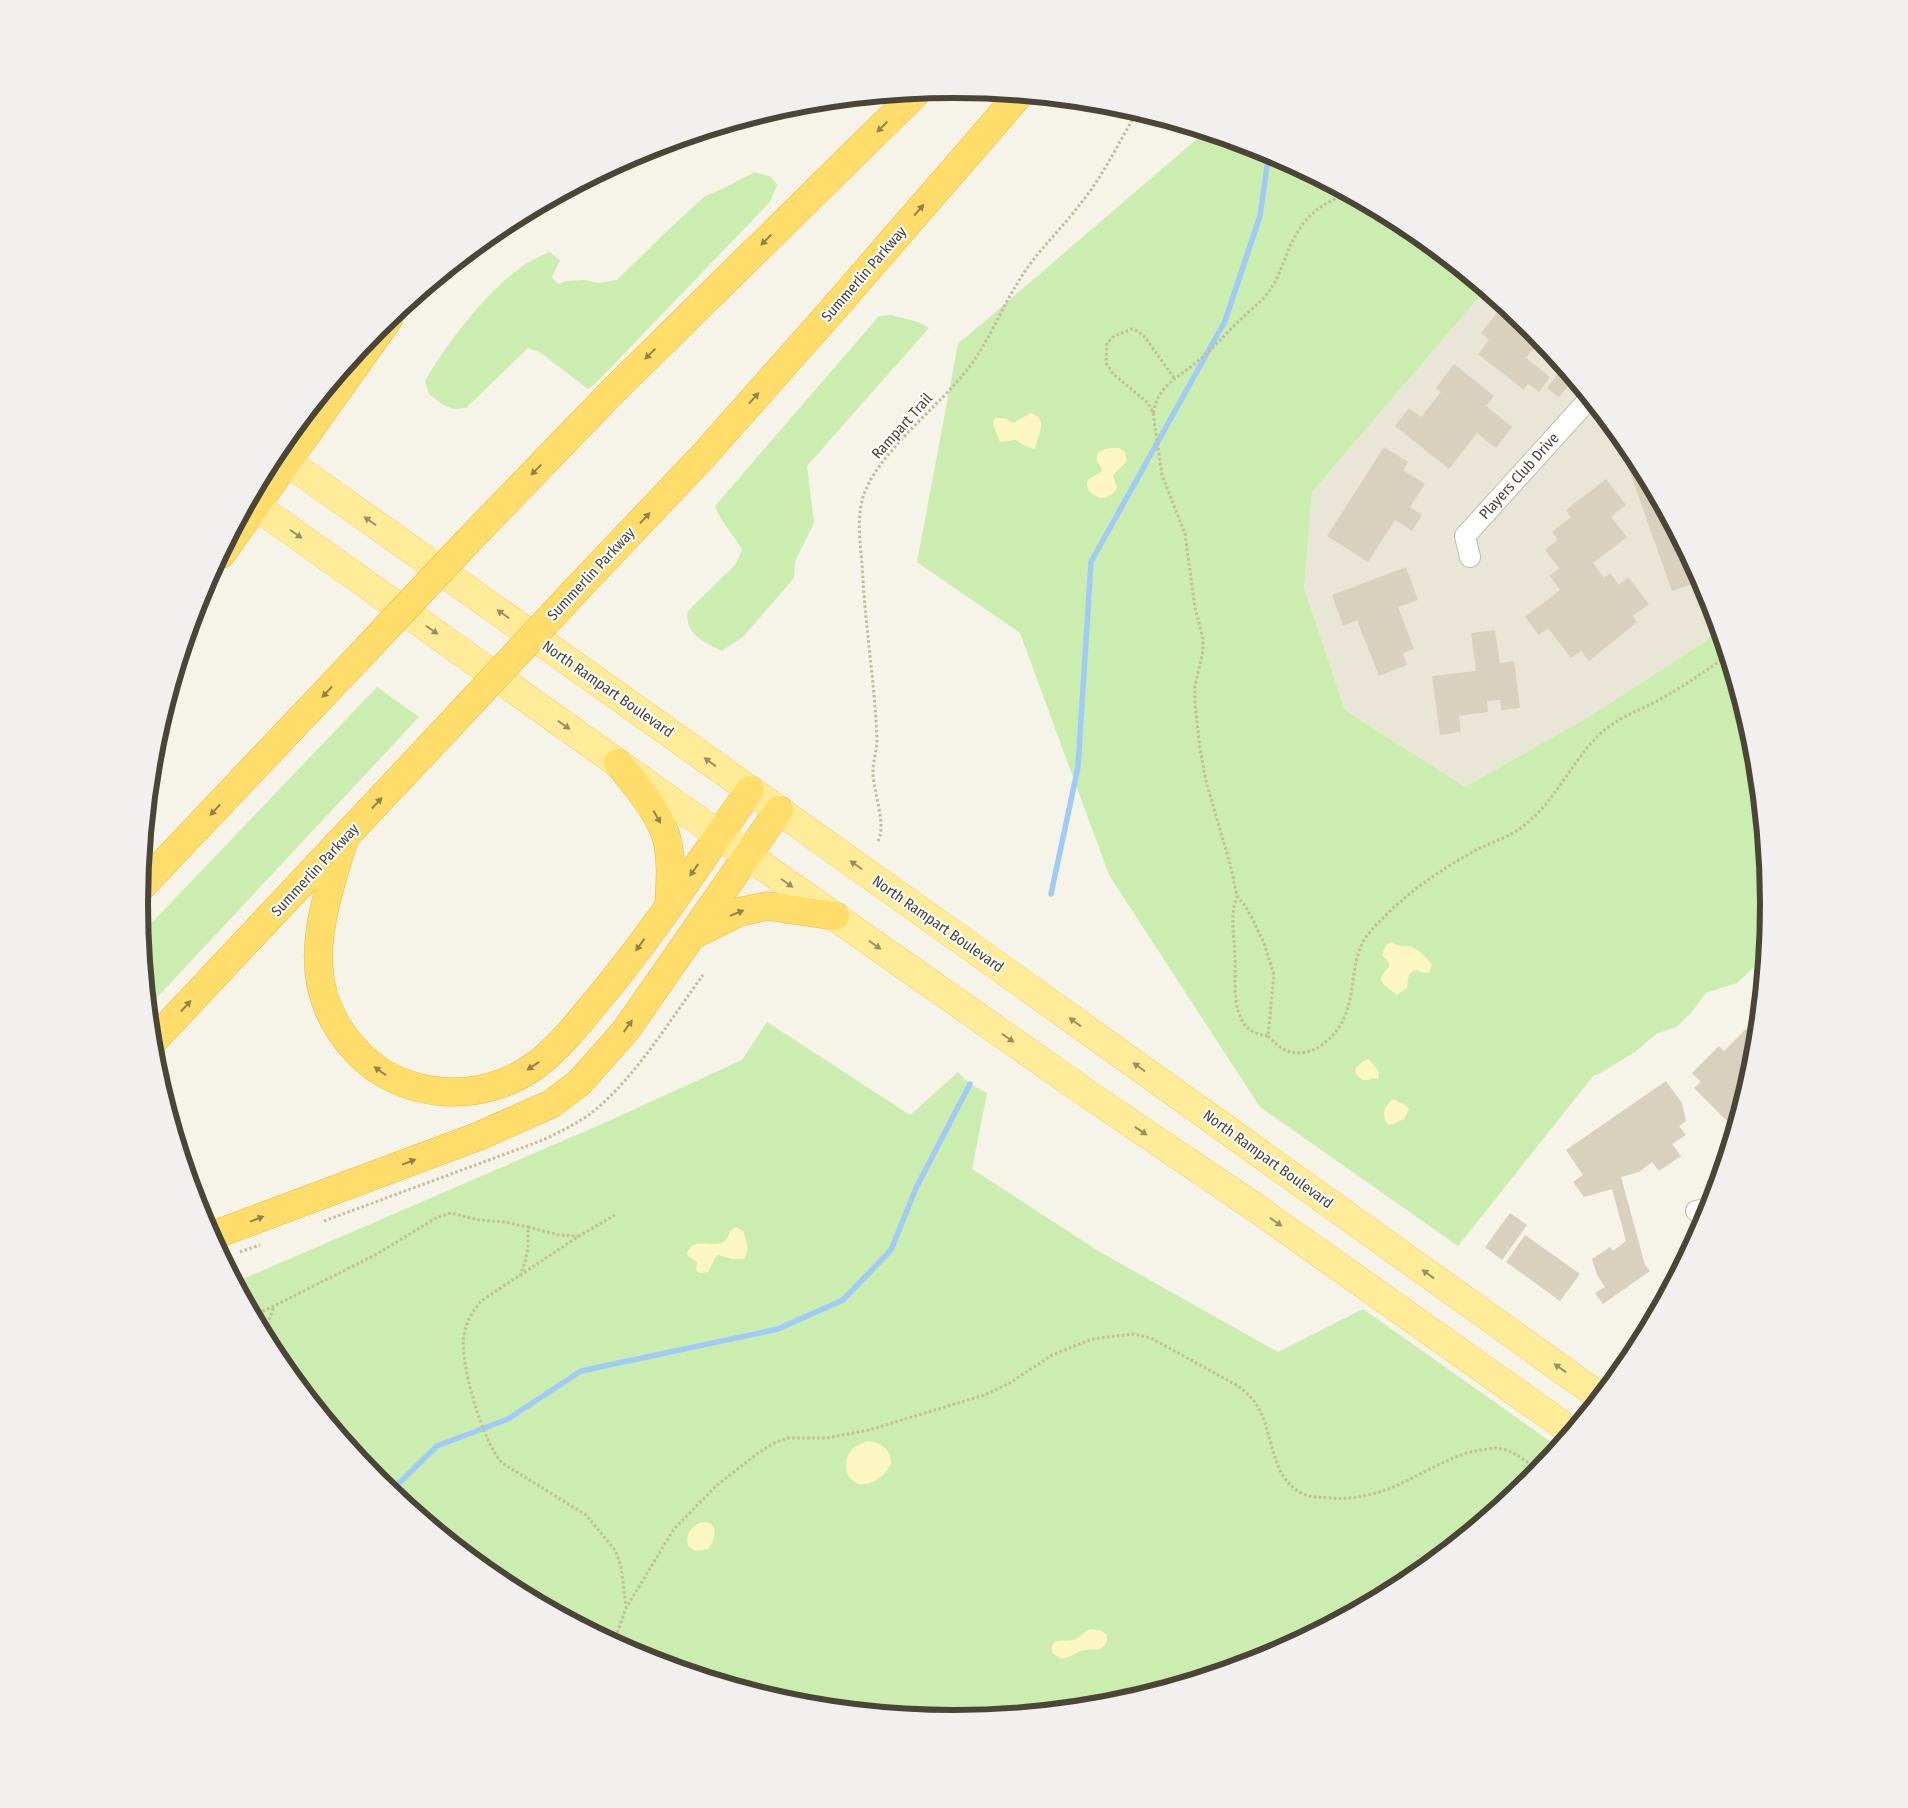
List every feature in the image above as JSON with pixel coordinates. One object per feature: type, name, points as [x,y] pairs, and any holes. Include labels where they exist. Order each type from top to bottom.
[{"type":"highway","points":[[148,879],[468,541],[614,390],[910,99]]},
{"type":"highway","name":"Summerlin Parkway","points":[[159,1035],[704,455],[823,321],[1014,100]]},
{"type":"highway","points":[[292,444],[329,394]]},
{"type":"highway","points":[[618,763],[645,796],[668,842],[671,878],[669,906]]},
{"type":"highway","points":[[344,839],[323,912],[319,938],[319,975],[324,996],[332,1016],[342,1033],[361,1055],[385,1075],[415,1088],[452,1093],[475,1090],[511,1080],[534,1066],[565,1039],[619,974],[750,790]]},
{"type":"highway","points":[[218,1234],[479,1136],[552,1104],[579,1083],[598,1064],[626,1030],[778,810]]},
{"type":"highway","points":[[693,935],[738,912],[767,906],[835,916]]},
{"type":"main road","name":"North Rampart Boulevard","points":[[282,458],[1595,1393]]},
{"type":"main road","points":[[254,504],[718,835],[1092,1097],[1256,1208],[1567,1428]]},
{"type":"street","name":"Players Club Drive","points":[[1470,557],[1464,536],[1586,403]]},
{"type":"path","name":"Rampart Trail","points":[[878,841],[881,836],[873,773],[877,741],[865,613],[860,521],[862,500],[885,458],[938,404],[970,366],[994,327],[1017,283],[1044,246],[1082,202],[1133,118]]},
{"type":"path","points":[[1153,413],[1159,395],[1174,378],[1198,361],[1267,294],[1276,281],[1290,246],[1305,220],[1317,208],[1340,197]]},
{"type":"path","points":[[1174,378],[1144,336],[1138,331],[1132,329],[1122,332],[1114,336],[1107,343],[1106,363],[1113,374],[1148,403],[1153,413],[1162,475],[1185,534],[1188,548],[1189,575],[1203,639],[1201,667],[1195,686],[1196,724],[1206,781],[1230,864],[1236,896],[1233,906],[1232,926],[1237,1005],[1245,1026],[1260,1035],[1268,1036],[1277,1046],[1289,1053],[1296,1054],[1310,1051],[1321,1046],[1334,1034],[1345,1018],[1351,1002],[1358,958],[1362,946],[1368,934],[1385,916],[1423,884],[1452,865],[1529,822],[1551,800],[1564,779],[1592,742],[1613,723],[1678,689],[1722,659]]},
{"type":"path","points":[[1236,896],[1246,908],[1264,943],[1274,975],[1268,1036]]},
{"type":"path","points":[[259,1312],[377,1254],[436,1218],[451,1213],[479,1220],[505,1222],[559,1235],[579,1236]]},
{"type":"path","points":[[615,1215],[579,1236],[520,1277],[481,1301],[466,1324],[463,1337],[464,1354],[478,1418],[496,1456],[502,1463],[586,1515],[615,1550],[622,1566],[626,1608]]},
{"type":"path","points":[[520,1277],[526,1262],[528,1227]]},
{"type":"path","points":[[267,1325],[274,1305]]},
{"type":"path","points":[[616,1636],[626,1608],[674,1529],[716,1486],[758,1453],[776,1442],[788,1438],[827,1438],[869,1430],[984,1395],[1008,1384],[1052,1355],[1092,1340],[1134,1334],[1151,1338],[1238,1386],[1250,1396],[1260,1411],[1279,1469],[1285,1479],[1302,1493],[1311,1496],[1344,1499],[1384,1491],[1455,1456],[1495,1448],[1507,1451],[1526,1460],[1532,1466]]},
{"type":"shaded area","points":[[1481,294],[1524,334],[1560,372],[1594,413],[1625,456],[1677,547],[1699,595],[1714,635],[1592,715],[1465,787],[1345,710],[1304,588],[1312,492]]},
{"type":"green space","points":[[1200,136],[1263,159],[1311,181],[1402,233],[1445,264],[1481,294],[1312,492],[1304,588],[1345,710],[1465,787],[1592,715],[1714,635],[1733,695],[1754,799],[1759,851],[1758,963],[1737,983],[1706,993],[1690,1014],[1676,1027],[1656,1034],[1635,1052],[1594,1075],[1458,1246],[1260,1107],[1109,875],[1020,633],[917,562],[958,344]]},
{"type":"green space","points":[[755,172],[771,177],[777,185],[770,202],[595,384],[588,389],[541,353],[528,348],[466,408],[454,409],[442,404],[429,394],[425,381],[457,333],[500,285],[529,262],[549,252],[560,260],[552,277],[558,284],[566,281],[585,280],[599,283],[617,280],[705,196]]},
{"type":"green space","points":[[891,315],[918,322],[929,328],[807,466],[814,523],[795,561],[794,578],[744,636],[722,651],[697,636],[689,626],[688,619],[688,611],[736,564],[742,550],[715,506],[879,316]]},
{"type":"green space","points":[[377,687],[419,717],[153,1001],[148,926]]},
{"type":"green space","points":[[767,1022],[910,1115],[958,1072],[970,1084],[987,1093],[972,1169],[1100,1252],[1278,1352],[1363,1309],[1553,1443],[1486,1510],[1445,1544],[1402,1575],[1357,1602],[1311,1627],[1263,1649],[1213,1668],[1163,1683],[1111,1695],[1059,1704],[1007,1709],[901,1709],[849,1704],[745,1683],[695,1668],[645,1649],[597,1627],[506,1575],[463,1544],[422,1510],[384,1474],[348,1436],[314,1395],[283,1352],[241,1280],[602,1124],[742,1060]]},
{"type":"sand","points":[[1031,413],[1040,419],[1041,424],[1035,449],[1025,446],[1016,440],[1000,442],[993,424],[995,418],[1004,418],[1013,423]]},
{"type":"sand","points":[[1119,448],[1125,452],[1127,461],[1113,475],[1117,488],[1106,497],[1095,496],[1088,489],[1087,484],[1089,479],[1102,471],[1097,460],[1098,453],[1104,449]]},
{"type":"sand","points":[[1392,942],[1417,950],[1432,965],[1429,972],[1424,973],[1416,970],[1411,973],[1408,977],[1407,988],[1397,995],[1385,986],[1381,980],[1384,972],[1389,967],[1389,963],[1382,955],[1387,945]]},
{"type":"sand","points":[[1369,1059],[1378,1070],[1378,1079],[1362,1080],[1356,1074],[1355,1069],[1363,1061]]},
{"type":"sand","points":[[1393,1099],[1409,1109],[1404,1119],[1390,1125],[1386,1123],[1384,1113],[1386,1107]]},
{"type":"sand","points":[[736,1227],[743,1231],[747,1242],[747,1252],[744,1259],[732,1259],[718,1255],[708,1272],[699,1273],[696,1270],[697,1263],[687,1253],[691,1247],[702,1243],[721,1243],[726,1239],[730,1231]]},
{"type":"sand","points":[[868,1441],[884,1447],[891,1457],[891,1462],[887,1470],[879,1478],[867,1484],[860,1484],[854,1482],[849,1477],[846,1464],[847,1457],[858,1445]]},
{"type":"sand","points":[[704,1522],[712,1525],[714,1529],[713,1541],[708,1549],[695,1551],[688,1546],[687,1542],[690,1530]]},
{"type":"sand","points":[[1090,1629],[1102,1631],[1107,1635],[1107,1642],[1102,1648],[1082,1651],[1062,1659],[1052,1653],[1052,1647],[1056,1642],[1076,1639]]},
{"type":"building","points":[[1499,310],[1524,334],[1556,368],[1533,349],[1526,358],[1550,377],[1539,392],[1528,384],[1524,390],[1478,354],[1489,340],[1481,333]]},
{"type":"building","points":[[1454,364],[1494,396],[1486,406],[1512,427],[1496,448],[1477,433],[1449,469],[1395,426],[1409,408],[1421,417],[1441,392],[1436,388]]},
{"type":"building","points":[[1560,372],[1570,384],[1559,397],[1547,388]]},
{"type":"building","points":[[1384,447],[1408,462],[1403,470],[1425,484],[1410,507],[1422,515],[1412,531],[1395,520],[1368,562],[1327,536]]},
{"type":"building","points":[[1628,460],[1652,501],[1677,547],[1693,584],[1672,591],[1626,461]]},
{"type":"building","points":[[1606,479],[1626,505],[1611,517],[1627,537],[1593,563],[1604,578],[1610,573],[1619,585],[1628,577],[1649,604],[1633,616],[1637,622],[1589,661],[1581,651],[1571,658],[1548,628],[1539,635],[1525,617],[1560,590],[1550,576],[1559,568],[1545,550],[1558,540],[1552,532],[1571,517],[1566,510]]},
{"type":"building","points":[[1406,567],[1418,600],[1398,607],[1414,649],[1403,653],[1407,665],[1379,676],[1357,620],[1343,626],[1332,595]]},
{"type":"building","points":[[1495,630],[1500,663],[1514,661],[1520,708],[1501,710],[1500,700],[1487,701],[1488,712],[1459,716],[1461,732],[1440,735],[1432,676],[1476,671],[1471,633]]},
{"type":"building","points":[[1746,1029],[1750,1033],[1730,1124],[1694,1088],[1701,1082],[1692,1073],[1719,1046],[1724,1051]]},
{"type":"building","points":[[1666,1081],[1682,1103],[1686,1121],[1679,1126],[1686,1135],[1672,1144],[1681,1156],[1659,1171],[1652,1162],[1639,1172],[1621,1177],[1645,1265],[1650,1271],[1603,1304],[1595,1293],[1605,1287],[1597,1275],[1592,1259],[1610,1247],[1613,1251],[1626,1241],[1612,1189],[1584,1197],[1573,1182],[1583,1175],[1566,1150]]},
{"type":"building","points":[[1510,1213],[1527,1225],[1502,1260],[1485,1247]]},
{"type":"building","points":[[1525,1235],[1580,1274],[1560,1301],[1506,1262]]},
{"type":"waterway","points":[[1051,894],[1078,767],[1091,562],[1225,321],[1260,216],[1268,161]]},
{"type":"waterway","points":[[396,1486],[437,1446],[508,1419],[581,1371],[778,1329],[843,1300],[891,1250],[916,1188],[970,1084]]}]
